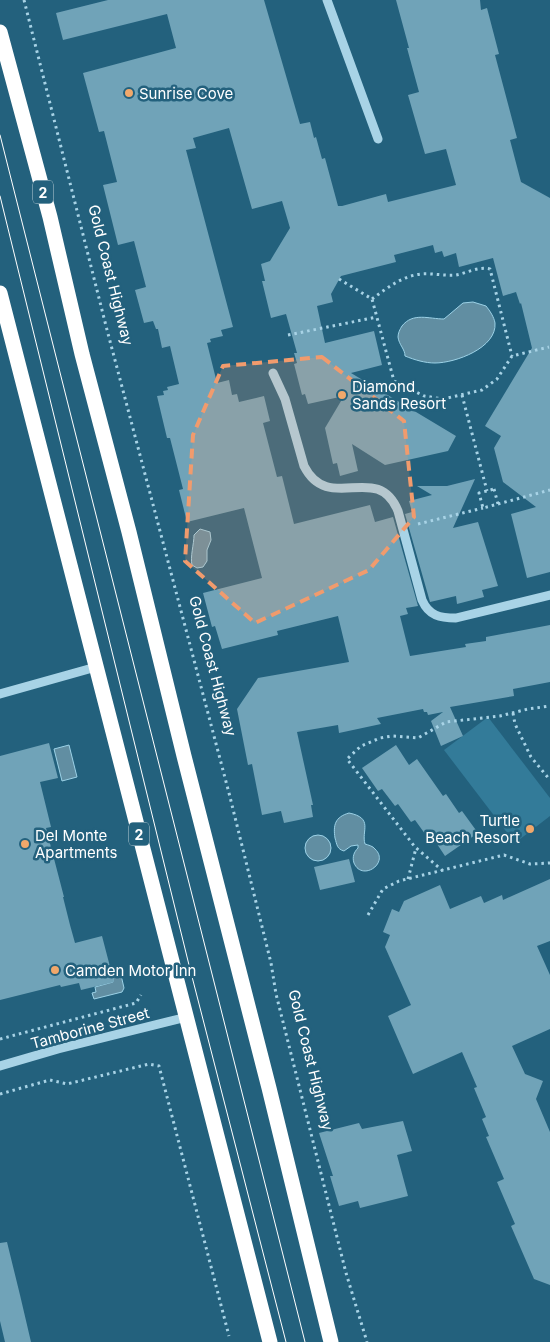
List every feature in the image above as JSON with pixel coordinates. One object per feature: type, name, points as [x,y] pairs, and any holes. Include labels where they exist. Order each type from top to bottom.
[{"type":"highway","name":"2","points":[[0,32],[50,217],[82,354],[270,1088],[331,1342]]},
{"type":"highway","name":"2","points":[[0,293],[4,326],[96,667],[270,1342]]},
{"type":"street","points":[[327,0],[378,139]]},
{"type":"street","points":[[273,373],[285,399],[304,466],[309,476],[317,484],[326,488],[366,487],[378,489],[388,493],[394,501],[422,600],[426,609],[432,614],[443,618],[456,618],[550,595]]},
{"type":"street","points":[[0,694],[96,667]]},
{"type":"street","name":"Tamborine Street","points":[[0,1066],[58,1049],[187,1017]]},
{"type":"path","name":"Gold Coast Highway","points":[[24,0],[99,300],[234,812],[271,963],[276,994],[346,1273],[367,1342]]},
{"type":"path","points":[[372,299],[391,285],[407,277],[420,274],[455,275],[485,268],[490,269],[512,356]]},
{"type":"path","points":[[339,280],[372,299],[394,381],[424,396],[443,399],[482,390],[497,379],[512,356],[549,347]]},
{"type":"path","points":[[288,335],[377,317]]},
{"type":"path","points":[[462,395],[487,491]]},
{"type":"path","points":[[483,508],[479,493],[494,489],[498,504]]},
{"type":"path","points":[[403,528],[550,490]]},
{"type":"path","points":[[442,870],[416,848],[346,759],[361,746],[380,738],[392,736],[418,738],[446,722],[500,716],[550,706]]},
{"type":"path","points":[[513,713],[515,724],[531,757],[550,780]]},
{"type":"path","points":[[408,879],[416,848]]},
{"type":"path","points":[[368,916],[383,889],[408,879],[504,855],[530,864],[550,863]]},
{"type":"path","points":[[0,1039],[136,1003],[142,995]]},
{"type":"path","points":[[0,1094],[50,1080],[67,1084],[149,1064],[159,1066],[229,1336]]},
{"type":"highlighted area","points":[[322,357],[404,421],[414,517],[369,570],[255,623],[185,561],[193,435],[223,366]]},
{"type":"shaded area","points":[[473,302],[486,306],[492,314],[495,323],[494,332],[482,347],[463,357],[435,363],[405,356],[398,337],[402,326],[406,322],[421,317],[444,319],[463,303]]},
{"type":"shaded area","points":[[200,529],[210,532],[211,540],[207,550],[207,561],[203,567],[197,568],[192,565],[192,554],[194,535]]},
{"type":"shaded area","points":[[488,717],[550,798],[550,816],[515,843],[444,750]]},
{"type":"shaded area","points":[[69,745],[77,777],[62,781],[54,749]]},
{"type":"shaded area","points":[[349,813],[357,815],[364,822],[365,844],[373,847],[379,854],[377,865],[368,871],[363,871],[354,863],[353,859],[358,845],[351,846],[344,851],[337,845],[334,833],[336,822]]},
{"type":"shaded area","points":[[318,835],[327,839],[331,848],[327,857],[318,861],[309,857],[305,848],[309,839]]},
{"type":"shaded area","points":[[121,975],[124,988],[122,992],[94,999],[92,993],[96,992],[95,987],[113,982],[113,977]]},
{"type":"building","points":[[108,0],[264,0],[300,124],[310,122],[322,159],[325,158],[338,206],[342,206],[386,194],[388,202],[456,185],[446,149],[425,154],[408,95],[419,92],[396,0],[480,0],[481,10],[487,8],[499,54],[495,55],[517,138],[510,140],[521,182],[550,198],[550,572],[527,578],[511,514],[536,507],[503,482],[494,448],[501,436],[485,426],[532,348],[521,303],[516,292],[503,296],[493,258],[459,267],[456,253],[444,257],[442,251],[435,253],[433,245],[394,255],[396,262],[341,276],[331,294],[333,302],[317,306],[325,343],[374,331],[382,365],[351,373],[456,436],[448,451],[385,465],[352,444],[358,471],[340,476],[337,463],[333,464],[325,428],[344,396],[308,404],[305,394],[302,395],[294,364],[297,363],[294,353],[297,353],[286,314],[271,318],[262,281],[265,281],[261,264],[270,261],[290,228],[282,201],[252,209],[229,128],[193,138],[196,148],[186,150],[233,327],[221,330],[223,336],[210,339],[211,342],[207,343],[217,383],[229,380],[232,395],[237,394],[239,402],[264,396],[270,421],[263,423],[277,477],[282,476],[294,524],[370,505],[375,522],[393,517],[418,606],[406,608],[408,614],[400,616],[410,656],[466,647],[465,644],[486,641],[486,637],[550,625],[550,682],[513,689],[514,696],[450,707],[463,736],[441,746],[431,721],[443,712],[428,715],[423,709],[377,718],[381,724],[339,733],[338,725],[297,732],[313,805],[311,805],[313,817],[284,823],[281,811],[262,815],[252,764],[248,765],[237,709],[258,678],[349,662],[338,616],[277,631],[278,635],[222,649],[215,626],[212,627],[203,593],[262,578],[244,508],[187,522],[179,490],[183,489],[170,438],[167,438],[157,396],[164,395],[163,391],[168,390],[167,387],[179,384],[170,346],[162,348],[158,329],[156,329],[153,321],[144,323],[135,290],[146,287],[134,241],[118,245],[103,185],[117,182],[104,131],[99,132],[83,73],[176,48],[167,14],[63,40],[56,13]]},
{"type":"building","points":[[475,479],[453,528],[478,522],[498,586],[482,590],[484,597],[457,604],[456,596],[430,602],[405,514],[412,512],[409,501],[432,495],[417,486],[447,486]]},
{"type":"building","points":[[49,743],[58,778],[40,782],[51,827],[46,828],[70,925],[75,943],[102,936],[114,982],[81,990],[79,983],[61,987],[60,985],[0,1000],[0,756]]},
{"type":"building","points":[[396,745],[409,765],[417,759],[443,796],[446,794],[459,813],[462,811],[478,833],[445,856],[431,835],[428,838],[415,820],[411,822],[398,804],[395,806],[382,789],[378,791],[362,768]]},
{"type":"building","points":[[349,859],[355,882],[320,890],[314,867]]},
{"type":"building","points":[[550,879],[550,941],[537,946],[550,975],[550,1029],[512,1046],[525,1074],[543,1081],[536,1099],[550,1132],[550,1285],[534,1279],[511,1226],[515,1224],[497,1182],[504,1179],[486,1137],[489,1136],[482,1119],[486,1117],[474,1088],[477,1087],[462,1052],[413,1074],[388,1016],[411,1005],[385,947],[390,935],[383,932],[392,909],[399,912],[404,901],[440,885],[450,909],[481,896],[484,903],[502,895],[503,900]]},
{"type":"building","points":[[403,1121],[412,1151],[397,1155],[408,1196],[360,1208],[358,1201],[339,1206],[330,1176],[333,1176],[319,1133],[359,1123],[362,1129]]},
{"type":"building","points":[[7,1242],[31,1342],[5,1342],[0,1321],[0,1243]]},
{"type":"tram line","points":[[0,135],[305,1342]]},
{"type":"tram line","points":[[0,196],[189,965],[286,1342]]},
{"type":"place","name":"Sunrise Cove","points":[[129,93]]},
{"type":"place","name":"Diamond Sands Resort","points":[[342,395]]},
{"type":"place","name":"Turtle Beach Resort","points":[[530,829]]},
{"type":"place","name":"Del Monte Apartments","points":[[25,844]]},
{"type":"place","name":"Camden Motor Inn","points":[[55,970]]}]
